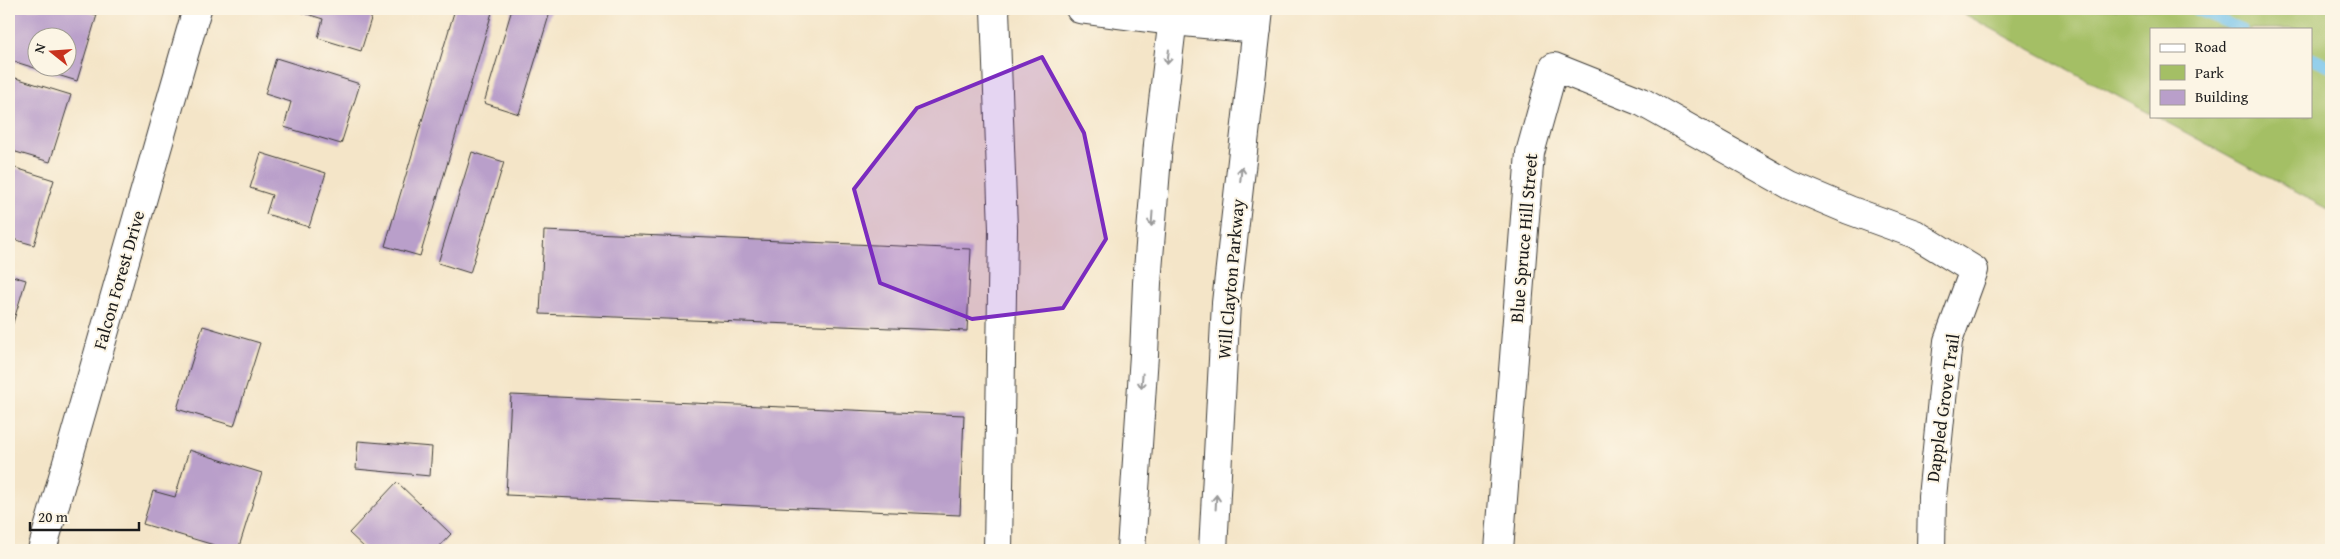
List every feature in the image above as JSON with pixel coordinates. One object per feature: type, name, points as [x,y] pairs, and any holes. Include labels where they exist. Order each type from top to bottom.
[{"type":"street","name":"Falcon Forest Drive","points":[[42,550],[197,9]]},
{"type":"street","points":[[995,9],[1003,228],[998,550]]},
{"type":"street","points":[[1080,9],[1258,19]]},
{"type":"street","points":[[1131,550],[1151,224],[1173,15]]},
{"type":"street","name":"Will Clayton Parkway","points":[[1213,550],[1226,303],[1258,19]]},
{"type":"street","name":"Blue Spruce Hill Street","points":[[1498,550],[1530,154],[1554,66],[1642,102],[1790,184],[1848,210],[1915,234],[1974,270]]},
{"type":"street","name":"Dappled Grove Trail","points":[[1931,550],[1932,497],[1948,341],[1974,270]]},
{"type":"highlighted area","points":[[1042,57],[1084,133],[1106,239],[1063,308],[972,319],[880,283],[854,189],[917,108]]},
{"type":"green space","points":[[1955,9],[2331,9],[2331,211],[2159,118],[2312,118],[2312,28],[2150,28],[2150,113]]},
{"type":"building","points":[[9,9],[77,9],[97,15],[78,78],[78,28],[28,28],[28,66],[9,60]]},
{"type":"building","points":[[291,9],[374,9],[361,51],[318,38],[323,19]]},
{"type":"building","points":[[455,9],[493,9],[420,256],[385,246]]},
{"type":"building","points":[[512,9],[551,9],[519,114],[484,103]]},
{"type":"building","points":[[276,58],[360,84],[341,144],[284,127],[291,102],[265,94]]},
{"type":"building","points":[[9,76],[71,95],[50,162],[9,150]]},
{"type":"building","points":[[67,78],[78,78],[77,81]]},
{"type":"building","points":[[472,152],[504,162],[470,273],[438,263]]},
{"type":"building","points":[[261,153],[326,173],[309,227],[266,214],[272,195],[250,188]]},
{"type":"building","points":[[9,166],[54,180],[34,245],[9,238]]},
{"type":"building","points":[[544,231],[971,249],[967,331],[540,314]]},
{"type":"building","points":[[9,275],[26,280],[9,336]]},
{"type":"building","points":[[203,326],[260,343],[234,426],[177,409]]},
{"type":"building","points":[[511,395],[964,415],[960,515],[506,495]]},
{"type":"building","points":[[358,441],[432,447],[430,476],[356,469]]},
{"type":"building","points":[[189,450],[262,473],[238,550],[231,550],[143,524],[153,491],[175,497]]},
{"type":"building","points":[[397,482],[451,534],[436,550],[367,550],[349,533]]},
{"type":"waterway","points":[[2194,9],[2240,28]]},
{"type":"waterway","points":[[2312,58],[2331,67]]}]
